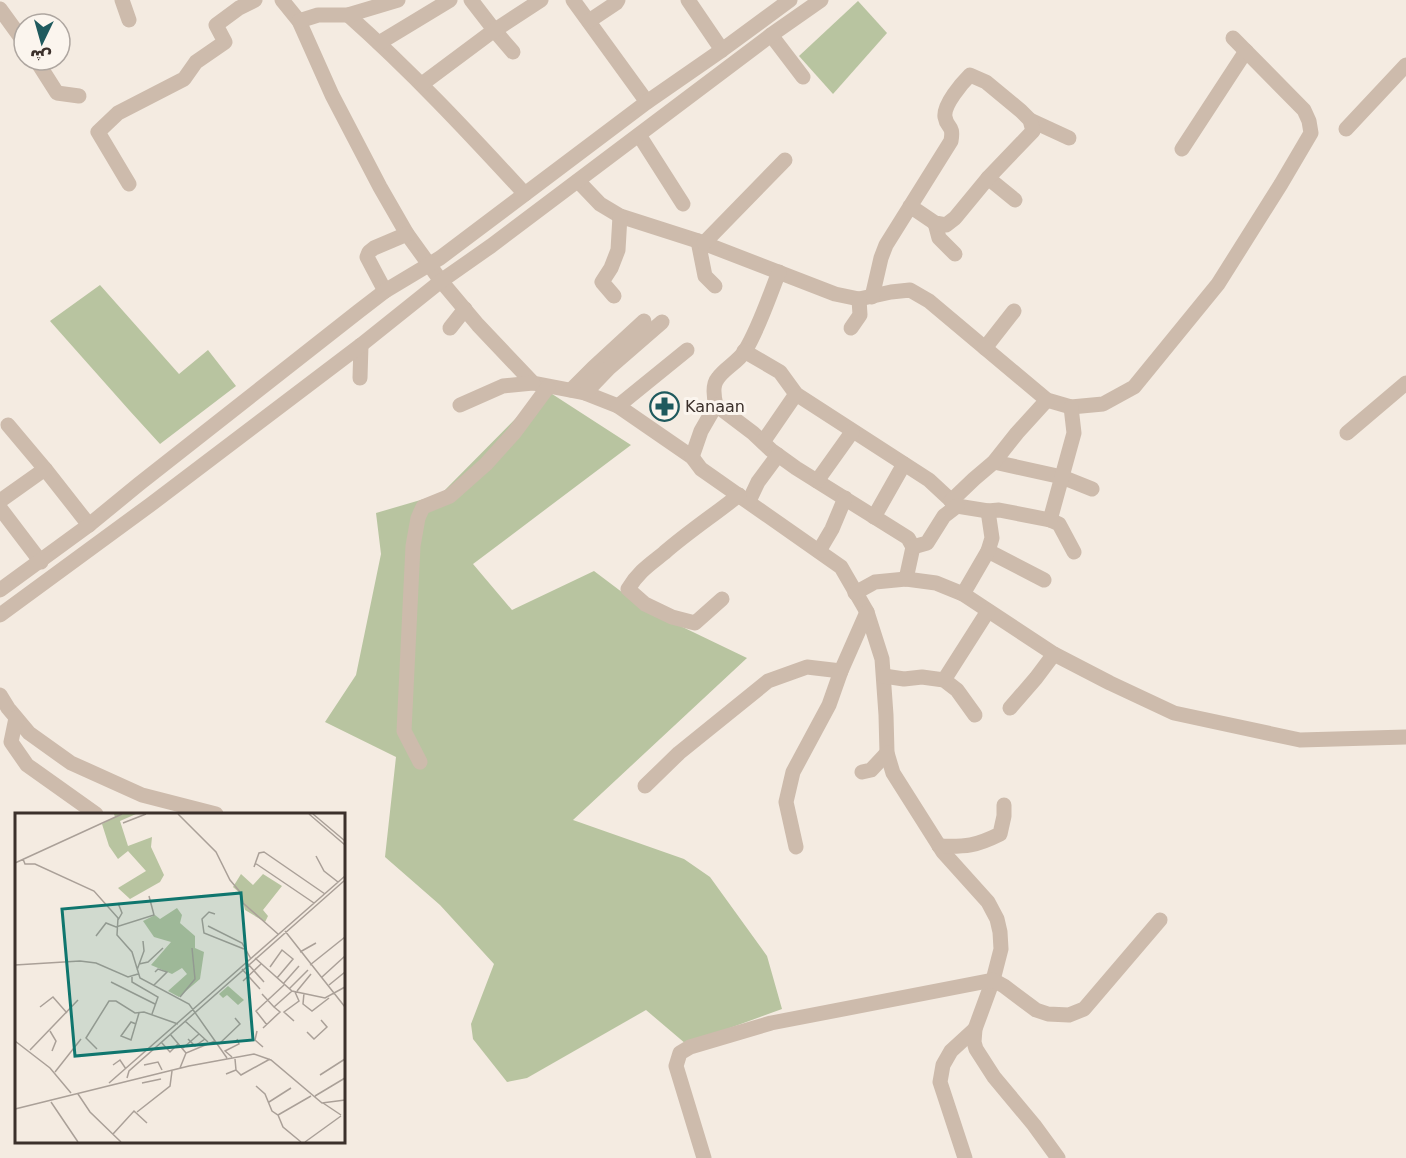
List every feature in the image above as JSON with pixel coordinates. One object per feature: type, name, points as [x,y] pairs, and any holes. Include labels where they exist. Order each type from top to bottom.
[{"type":"street","points":[[122,0],[129,20]]},
{"type":"street","points":[[129,184],[98,132],[118,113],[184,79],[196,62],[225,42],[216,25],[239,8],[255,0]]},
{"type":"street","points":[[282,0],[299,21],[332,95],[407,234],[429,266],[499,349],[541,385]]},
{"type":"street","points":[[299,21],[318,15],[348,15],[398,0]]},
{"type":"street","points":[[379,43],[450,0]]},
{"type":"street","points":[[471,0],[513,52]]},
{"type":"street","points":[[422,84],[542,0]]},
{"type":"street","points":[[589,21],[618,0]]},
{"type":"street","points":[[687,0],[722,50]]},
{"type":"street","points":[[0,590],[90,525],[385,291],[429,266],[647,102],[790,0]]},
{"type":"street","points":[[0,615],[150,505],[361,345],[441,281],[821,0]]},
{"type":"street","points":[[568,3],[589,21],[647,102]]},
{"type":"street","points":[[0,9],[12,26]]},
{"type":"street","points":[[348,15],[422,84],[525,194]]},
{"type":"street","points":[[771,35],[803,77]]},
{"type":"street","points":[[578,181],[600,204],[620,216],[701,242],[835,294],[866,298],[910,290],[929,301],[1047,400],[1071,407],[1103,404],[1134,387],[1218,284],[1311,133],[1304,110],[1233,38]]},
{"type":"street","points":[[1182,149],[1246,51]]},
{"type":"street","points":[[1346,129],[1406,65]]},
{"type":"street","points":[[44,72],[57,93],[79,96]]},
{"type":"street","points":[[851,328],[860,315],[886,245],[951,141],[953,131],[945,119],[946,110],[960,86],[970,75],[986,82],[1030,120],[1069,138]]},
{"type":"street","points":[[910,206],[935,223],[946,225],[956,218],[988,178],[1033,131],[1030,120]]},
{"type":"street","points":[[639,135],[683,204]]},
{"type":"street","points":[[701,242],[785,160]]},
{"type":"street","points":[[988,178],[1015,200]]},
{"type":"street","points":[[614,296],[602,282],[618,250],[620,216]]},
{"type":"street","points":[[935,223],[939,238],[955,254]]},
{"type":"street","points":[[385,291],[367,257],[374,248],[407,234]]},
{"type":"street","points":[[701,242],[705,276],[715,286]]},
{"type":"street","points":[[692,457],[701,431],[716,405],[714,395],[716,379],[744,351],[762,315],[779,272]]},
{"type":"street","points":[[450,328],[465,309]]},
{"type":"street","points":[[986,348],[1014,311]]},
{"type":"street","points":[[578,392],[593,368],[644,321]]},
{"type":"street","points":[[578,392],[662,322]]},
{"type":"street","points":[[360,378],[361,345]]},
{"type":"street","points":[[618,406],[687,350]]},
{"type":"street","points":[[744,351],[780,372],[796,394],[929,480],[954,504],[1050,520],[1059,524],[1074,552]]},
{"type":"street","points":[[1347,433],[1406,383]]},
{"type":"street","points":[[420,762],[404,731],[413,546],[418,519],[423,507],[450,496],[486,464],[514,433],[541,385]]},
{"type":"street","points":[[460,405],[503,386],[541,385],[578,392],[618,406],[692,457],[701,469],[841,567],[867,612],[882,659],[886,753],[893,773],[943,852],[988,902],[997,919],[1001,949],[993,981],[975,1029],[976,1049],[994,1077],[1058,1158]]},
{"type":"street","points":[[763,442],[796,394]]},
{"type":"street","points":[[913,547],[927,543],[944,516],[974,479],[994,462],[1047,400]]},
{"type":"street","points":[[716,405],[753,432],[778,455],[908,538],[913,547],[906,579]]},
{"type":"street","points":[[1050,520],[1074,433],[1071,407]]},
{"type":"street","points":[[8,425],[90,525]]},
{"type":"street","points":[[817,481],[852,432]]},
{"type":"street","points":[[722,599],[694,623],[645,604],[628,589],[636,575],[684,536],[744,498],[778,455]]},
{"type":"street","points":[[994,462],[1062,477],[1092,489]]},
{"type":"street","points":[[874,517],[904,464]]},
{"type":"street","points":[[0,501],[45,469]]},
{"type":"street","points":[[819,551],[832,529],[844,498]]},
{"type":"street","points":[[0,508],[41,562]]},
{"type":"street","points":[[963,594],[988,551],[992,538],[988,511]]},
{"type":"street","points":[[988,551],[1044,580]]},
{"type":"street","points":[[855,593],[874,582],[906,579],[936,583],[963,594],[1054,654],[1174,713],[1300,740],[1406,737]]},
{"type":"street","points":[[944,680],[987,611]]},
{"type":"street","points":[[796,847],[786,802],[793,772],[829,705],[867,612]]},
{"type":"street","points":[[1010,708],[1054,654]]},
{"type":"street","points":[[645,786],[679,753],[768,681],[807,667],[841,671]]},
{"type":"street","points":[[884,676],[944,680],[957,690],[975,716]]},
{"type":"street","points":[[0,697],[29,733],[71,763],[142,795],[212,813]]},
{"type":"street","points":[[16,718],[11,742],[27,765],[95,813]]},
{"type":"street","points":[[862,772],[871,770],[886,753]]},
{"type":"street","points":[[939,846],[959,847],[980,844],[1000,834],[1004,805]]},
{"type":"street","points":[[704,1158],[675,1066],[680,1053],[690,1047],[771,1023],[993,981],[1004,986],[1036,1010],[1048,1014],[1069,1015],[1084,1009],[1160,920]]},
{"type":"street","points":[[965,1158],[940,1082],[943,1065],[951,1051],[975,1029]]},
{"type":"green space","points":[[858,1],[887,33],[833,94],[799,56]]},
{"type":"green space","points":[[100,285],[179,374],[208,350],[236,386],[160,444],[50,321]]},
{"type":"green space","points":[[549,392],[631,445],[473,564],[512,610],[594,571],[643,608],[747,658],[573,820],[684,859],[710,877],[767,956],[782,1009],[686,1044],[646,1010],[527,1078],[507,1082],[473,1039],[471,1024],[494,964],[440,905],[385,857],[396,757],[325,722],[356,675],[381,554],[376,513],[441,494],[538,396]]},
{"type":"place","name":"Kanaan","points":[[664,406]]}]
